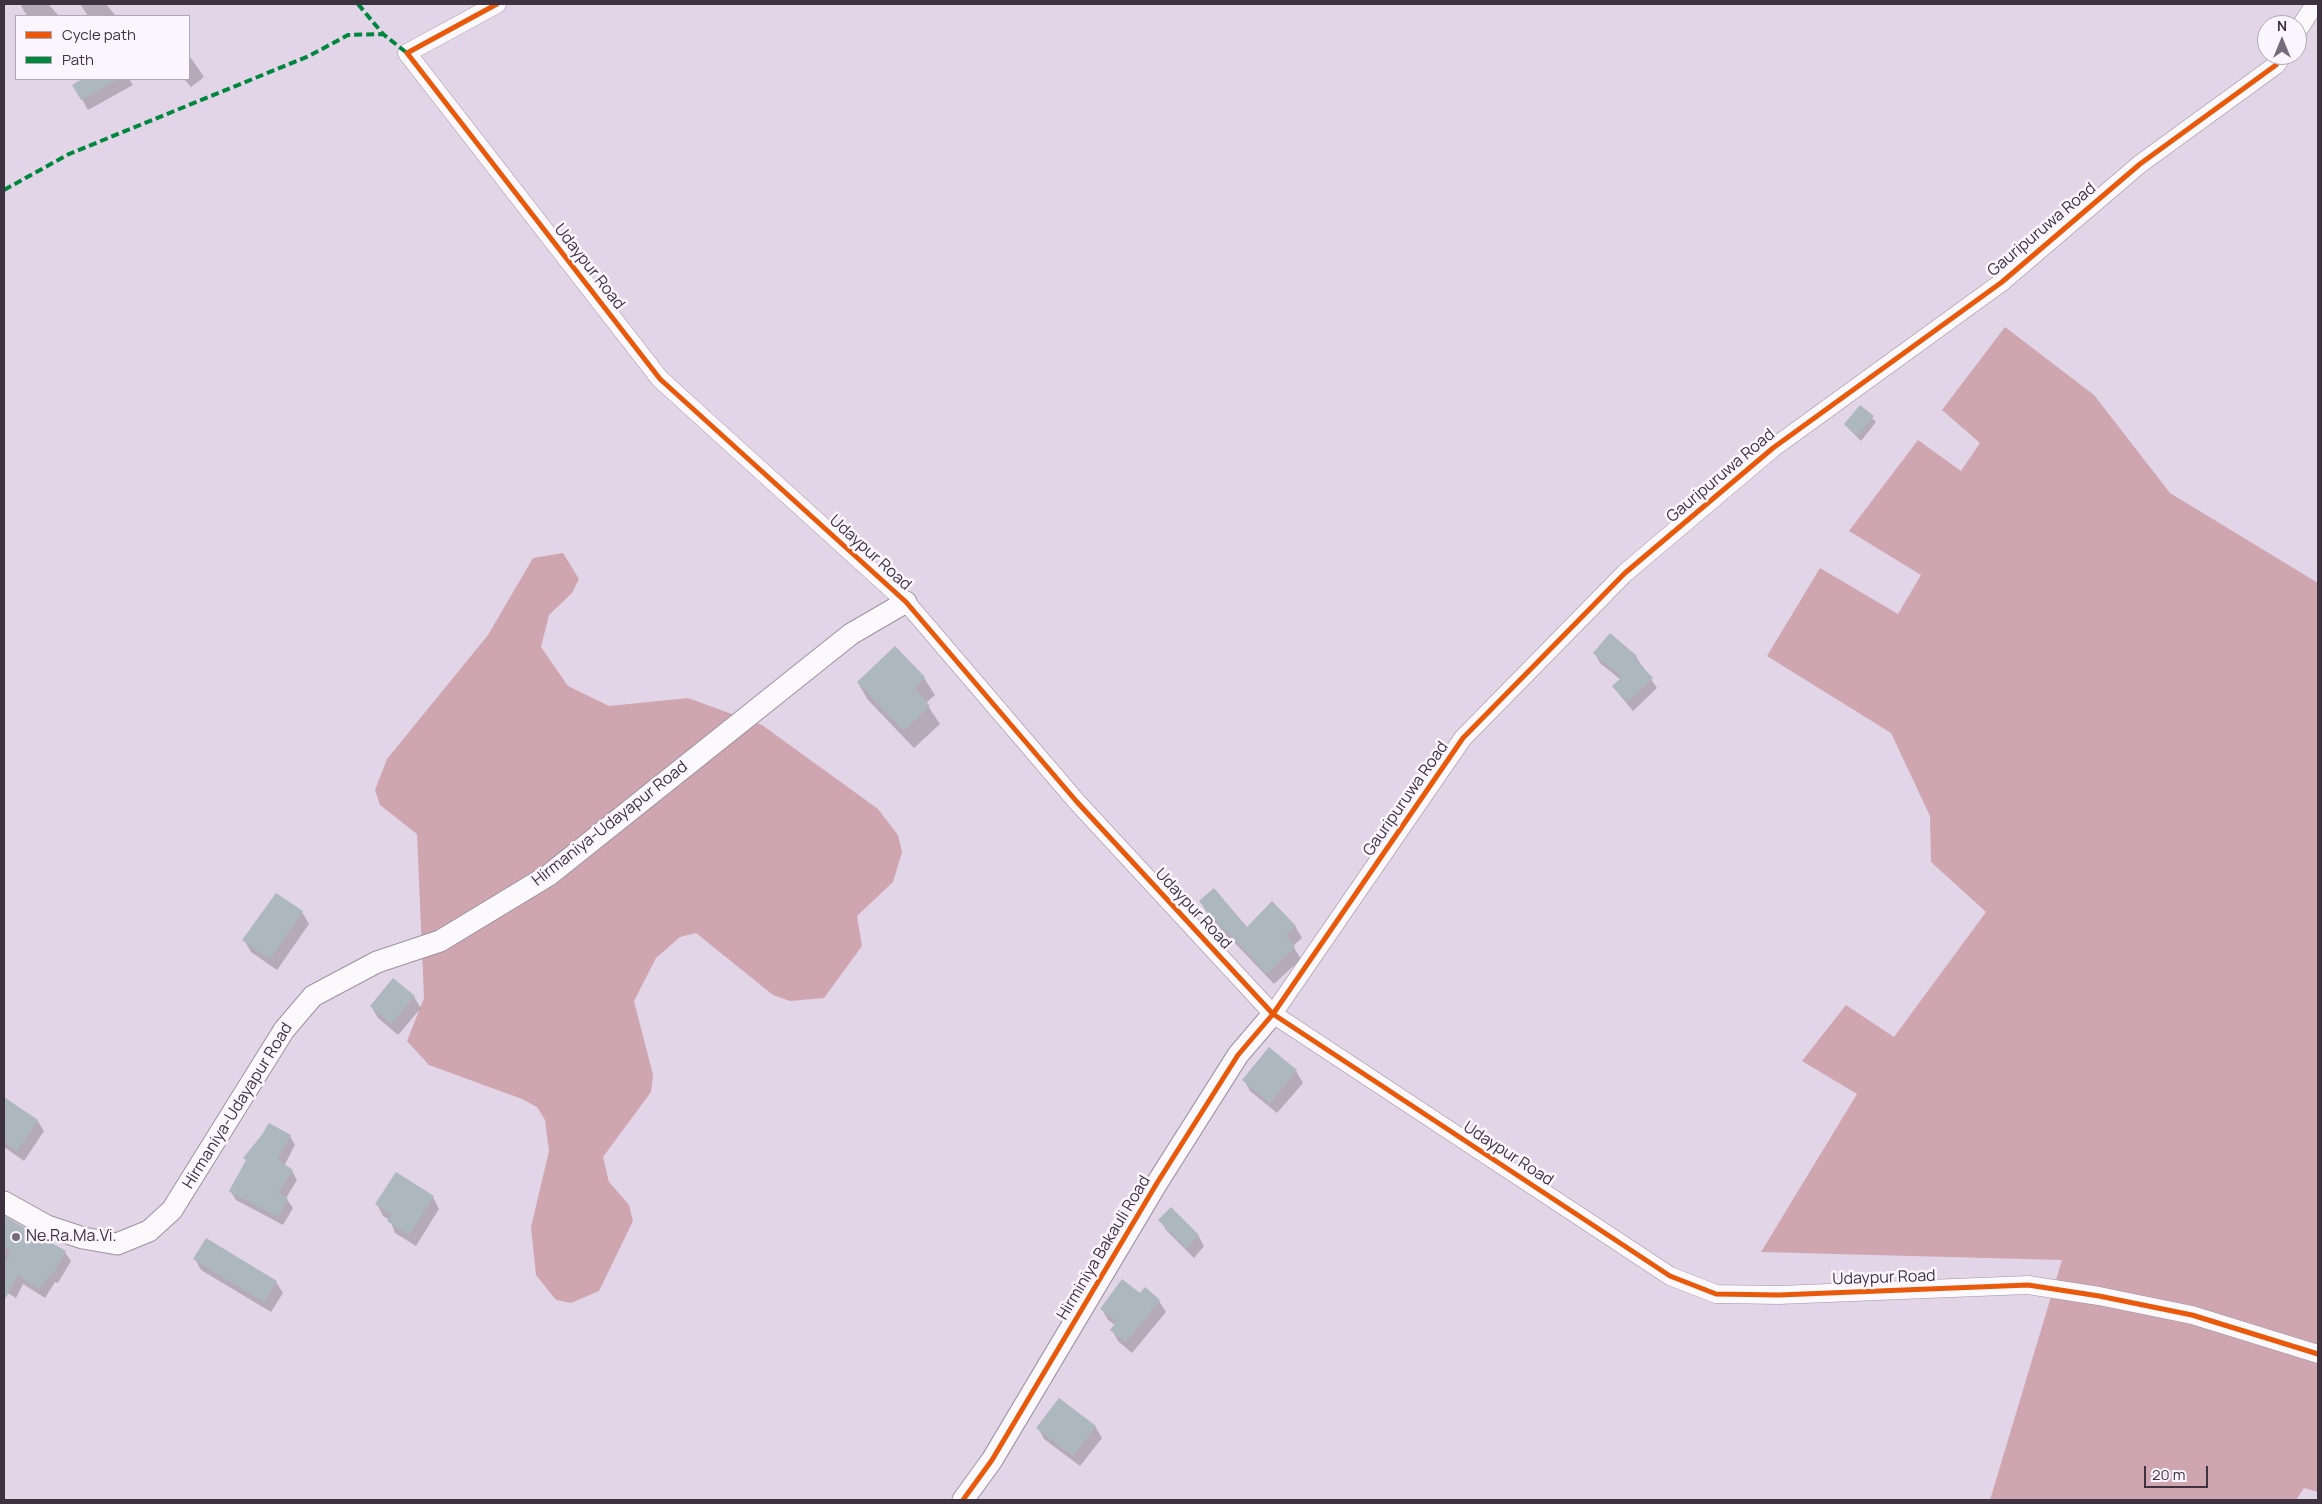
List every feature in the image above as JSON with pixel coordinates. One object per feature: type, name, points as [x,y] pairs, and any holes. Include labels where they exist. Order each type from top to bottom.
[{"type":"street","name":"Udaypur Road","points":[[497,4],[407,53],[660,379],[906,602],[1077,802],[1272,1014],[1670,1276],[1716,1294],[1779,1295],[2028,1285],[2099,1296],[2192,1315],[2318,1354]]},
{"type":"street","points":[[2307,16],[2315,4]]},
{"type":"street","name":"Gauripuruwa Road","points":[[1272,1014],[1463,738],[1625,572],[1773,448],[2002,282],[2140,164],[2277,65]]},
{"type":"street","name":"Hirmaniya-Udayapur Road","points":[[4,1202],[48,1226],[83,1238],[117,1244],[149,1231],[172,1210],[284,1030],[313,996],[377,962],[440,941],[550,875],[852,634],[906,602]]},
{"type":"street","name":"Hirminiya Bakauli Road","points":[[963,1500],[992,1460],[1157,1183],[1233,1063],[1272,1014]]},
{"type":"shaded area","points":[[2005,327],[2094,395],[2170,493],[2318,583],[2318,1492],[2304,1488],[2296,1500],[1990,1500],[2062,1260],[1761,1252],[1857,1094],[1802,1061],[1846,1005],[1894,1037],[1986,912],[1931,862],[1930,816],[1891,733],[1767,656],[1820,568],[1898,614],[1921,575],[1849,531],[1918,440],[1961,471],[1980,443],[1942,410]]},
{"type":"shaded area","points":[[563,553],[579,579],[572,593],[549,615],[541,647],[568,686],[609,706],[688,698],[762,725],[878,809],[898,835],[902,852],[893,882],[857,916],[862,946],[824,998],[790,1001],[773,995],[696,933],[680,937],[656,958],[634,1001],[653,1075],[651,1092],[603,1157],[609,1182],[629,1205],[633,1221],[599,1291],[571,1303],[556,1300],[536,1275],[531,1227],[549,1151],[545,1120],[537,1107],[522,1099],[429,1065],[407,1041],[424,998],[417,834],[380,805],[375,790],[387,759],[488,635],[533,558]]},
{"type":"building","points":[[80,80],[116,80],[81,100],[72,85]]},
{"type":"building","points":[[1860,405],[1874,416],[1857,436],[1844,424]]},
{"type":"building","points":[[1610,633],[1637,656],[1635,659],[1653,678],[1627,702],[1612,686],[1622,677],[1593,653]]},
{"type":"building","points":[[895,646],[925,677],[914,688],[930,706],[904,731],[857,682]]},
{"type":"building","points":[[1214,888],[1247,927],[1272,901],[1296,926],[1285,936],[1295,947],[1267,974],[1226,930],[1224,931],[1199,901]]},
{"type":"building","points":[[276,893],[303,911],[270,959],[242,940]]},
{"type":"building","points":[[393,978],[415,996],[391,1024],[370,1006]]},
{"type":"building","points":[[1269,1047],[1297,1070],[1270,1103],[1242,1080]]},
{"type":"building","points":[[4,1097],[38,1120],[17,1151],[4,1142]]},
{"type":"building","points":[[269,1123],[291,1135],[277,1159],[293,1170],[278,1193],[288,1198],[278,1217],[229,1191],[246,1160],[243,1158]]},
{"type":"building","points":[[396,1172],[434,1196],[409,1235],[387,1221],[392,1215],[375,1204]]},
{"type":"building","points":[[1171,1207],[1199,1235],[1187,1249],[1158,1220]]},
{"type":"building","points":[[4,1216],[66,1251],[52,1275],[50,1274],[39,1289],[18,1275],[4,1301],[4,1265],[12,1251],[4,1247]]},
{"type":"building","points":[[206,1238],[277,1281],[264,1302],[193,1259]]},
{"type":"building","points":[[1122,1279],[1140,1293],[1145,1287],[1160,1300],[1126,1342],[1110,1330],[1117,1321],[1100,1309]]},
{"type":"building","points":[[1059,1398],[1096,1426],[1073,1456],[1036,1428]]},
{"type":"marked path","points":[[358,4],[383,34],[407,53]]},
{"type":"marked path","points":[[4,190],[69,154],[309,56],[348,35],[383,34]]},
{"type":"cycle path","points":[[497,4],[407,53],[660,379],[906,602],[1077,802],[1273,1014],[1670,1276],[1716,1294],[1779,1295],[2028,1285],[2099,1296],[2192,1315],[2318,1354]]},
{"type":"cycle path","points":[[963,1500],[992,1460],[1157,1183],[1238,1055],[1273,1014],[1463,738],[1625,573],[1773,448],[2002,282],[2140,164],[2276,65]]},
{"type":"place","name":"Ne.Ra.Ma.Vi.","points":[[16,1237]]}]
